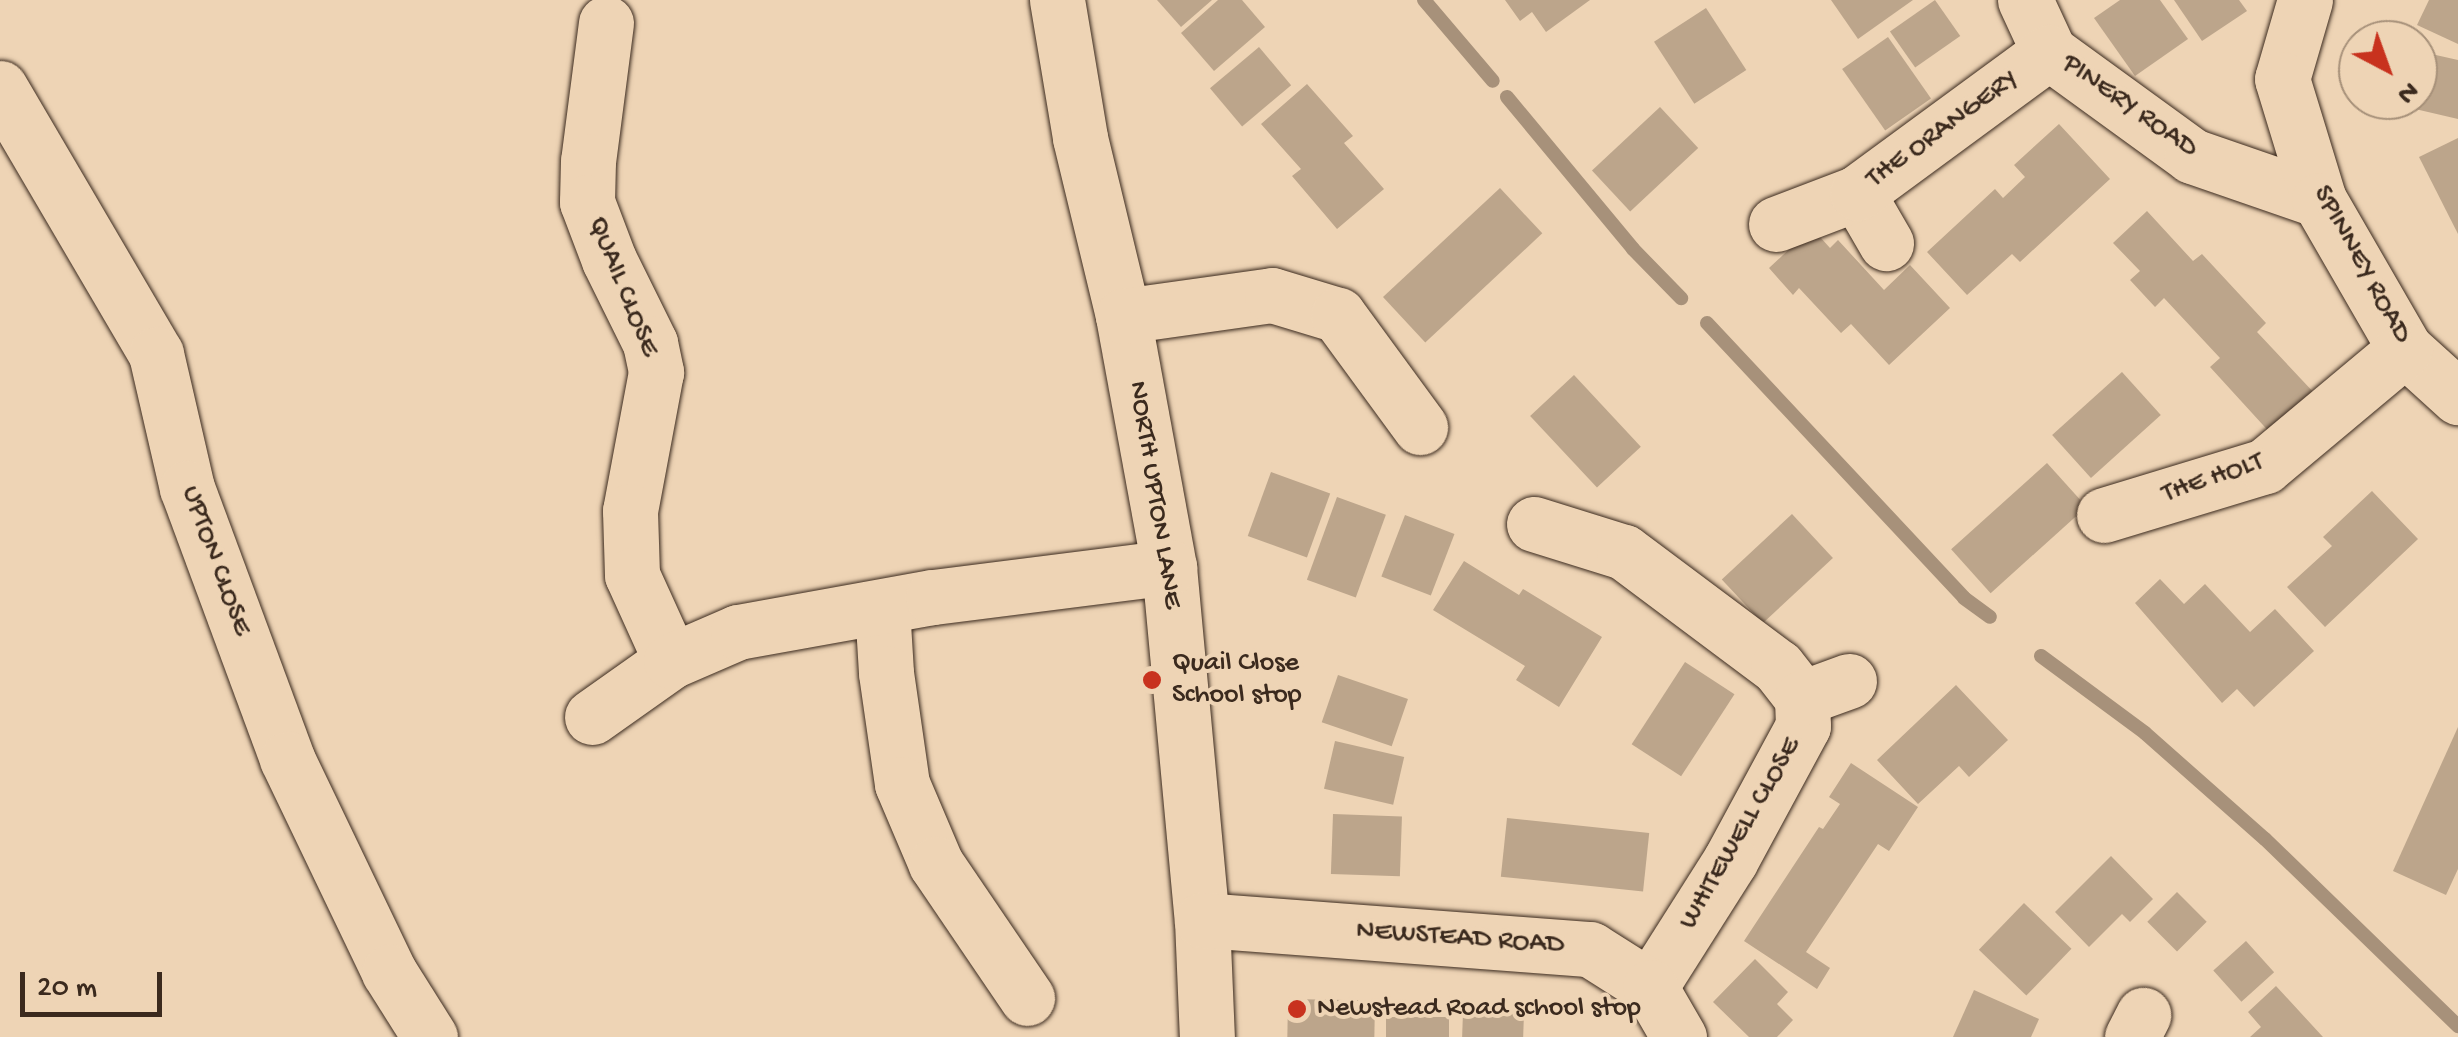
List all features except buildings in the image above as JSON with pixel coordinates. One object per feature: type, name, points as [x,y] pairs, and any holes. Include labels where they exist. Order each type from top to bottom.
[{"type":"street","name":"NORTH UPTON LANE","points":[[1021,0],[1080,138]]},
{"type":"street","name":"NORTH UPTON LANE","points":[[1057,0],[1080,138],[1123,316],[1169,567],[1202,920],[1207,1037]]},
{"type":"street","name":"PINERY ROAD","points":[[2025,0],[2049,52],[2192,156],[2319,200]]},
{"type":"street","name":"SPINNEY ROAD","points":[[2305,0],[2282,79],[2319,200],[2406,349],[2458,397]]},
{"type":"street","name":"QUAIL CLOSE","points":[[606,23],[587,202],[609,260],[650,343],[656,372],[630,510],[632,575],[671,661]]},
{"type":"street","name":"THE ORANGERY","points":[[1776,224],[1858,193],[2049,52]]},
{"type":"street","name":"UPTON CLOSE","points":[[0,88],[156,354],[187,488],[288,760],[389,972],[430,1037]]},
{"type":"street","points":[[1858,193],[1886,243]]},
{"type":"street","points":[[1123,316],[1272,295],[1338,315],[1417,427]]},
{"type":"street","name":"THE HOLT","points":[[2104,515],[2265,466],[2406,349]]},
{"type":"street","name":"WHITEWELL CLOSE","points":[[1534,524],[1632,533],[1778,666],[1826,690],[1730,861],[1650,987]]},
{"type":"street","points":[[592,718],[671,661],[738,632],[882,607],[1169,567]]},
{"type":"street","points":[[882,607],[886,673],[902,784],[936,864],[1027,998]]},
{"type":"street","name":"NEWSTEAD ROAD","points":[[1202,920],[1590,948],[1650,987],[1679,1037]]},
{"type":"waterway","points":[[1424,0],[1493,81]]},
{"type":"waterway","points":[[1507,97],[1633,249],[1681,298]]},
{"type":"waterway","points":[[1707,323],[1964,598],[1990,617]]},
{"type":"waterway","points":[[2041,656],[2145,733],[2265,839],[2458,1026]]},
{"type":"place","name":"Quail Close School stop","points":[[1152,680]]},
{"type":"place","name":"Newstead Road school stop","points":[[1297,1009]]}]
